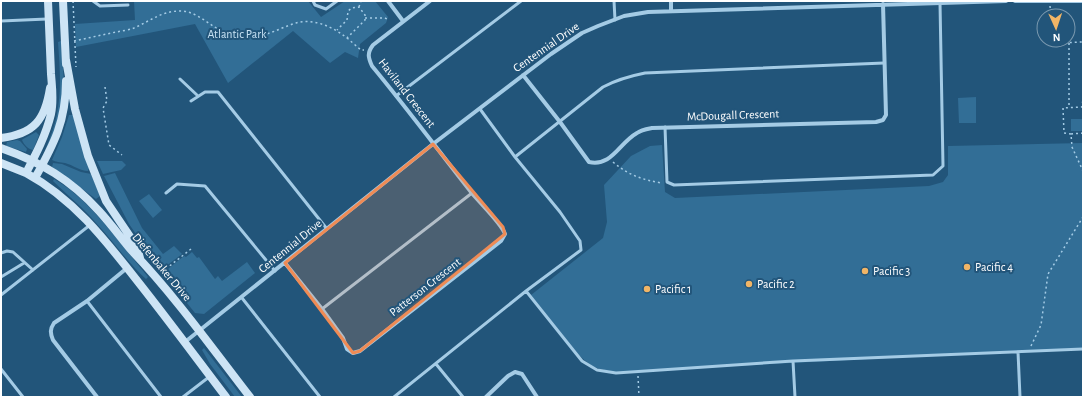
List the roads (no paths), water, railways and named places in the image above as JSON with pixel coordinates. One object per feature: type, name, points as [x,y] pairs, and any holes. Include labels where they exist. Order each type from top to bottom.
[{"type":"street","points":[[26,173],[43,137],[51,113],[54,95],[48,1]]},
{"type":"street","points":[[35,178],[52,148],[63,117],[66,95],[66,60],[63,1]]},
{"type":"street","points":[[388,1],[403,21]]},
{"type":"street","name":"Haviland Crescent","points":[[430,1],[373,45],[368,54],[372,66],[433,144]]},
{"type":"street","points":[[671,1],[671,10]]},
{"type":"street","points":[[782,1],[782,7]]},
{"type":"street","name":"Centennial Drive","points":[[185,342],[433,144],[551,54],[582,33],[624,16],[671,10],[1006,1]]},
{"type":"street","points":[[1016,1],[1083,1]]},
{"type":"street","name":"McDougall Crescent","points":[[523,75],[589,162],[595,163],[603,162],[636,133],[652,128],[876,122],[883,120],[886,115],[883,4]]},
{"type":"street","points":[[66,60],[75,109],[88,156],[106,200],[137,247],[140,258]]},
{"type":"street","points":[[1,138],[19,135],[33,128],[39,121],[45,107],[52,80]]},
{"type":"street","name":"Patterson Crescent","points":[[285,263],[322,309],[342,338],[347,349],[353,353],[360,351],[501,240],[505,234],[503,227],[495,221],[433,144]]},
{"type":"street","name":"Diefenbaker Drive","points":[[1,148],[42,165],[69,184],[89,201],[156,277],[250,397]]},
{"type":"street","points":[[1,163],[35,178],[66,200],[91,224],[185,342],[226,397]]},
{"type":"street","points":[[97,397],[51,336],[51,327],[54,323],[87,300],[127,268]]},
{"type":"street","points":[[486,397],[508,376],[515,372],[522,374],[537,397]]},
{"type":"lane","points":[[94,1],[100,6],[128,5]]},
{"type":"lane","points":[[313,1],[315,5],[326,9],[336,1]]},
{"type":"lane","points":[[396,96],[521,1]]},
{"type":"lane","points":[[614,1],[615,20]]},
{"type":"lane","points":[[665,127],[667,182],[674,185],[933,175],[943,166],[940,3]]},
{"type":"lane","points":[[1,21],[49,19]]},
{"type":"lane","points":[[515,156],[603,87],[618,79],[638,75],[884,62]]},
{"type":"lane","points":[[180,79],[198,96]]},
{"type":"lane","points":[[190,101],[205,92],[218,92],[327,229]]},
{"type":"lane","points":[[394,397],[581,250],[580,241],[560,212],[515,156],[480,108]]},
{"type":"lane","points":[[166,193],[177,184],[205,186],[275,271]]},
{"type":"lane","points":[[322,309],[472,193]]},
{"type":"lane","points":[[1,295],[91,224]]},
{"type":"lane","points":[[1,253],[10,251],[33,270]]},
{"type":"lane","points":[[1,276],[24,263]]},
{"type":"lane","points":[[526,292],[582,361],[596,370],[616,373],[793,361],[1083,349]]},
{"type":"lane","points":[[242,298],[320,397]]},
{"type":"lane","points":[[87,300],[161,397]]},
{"type":"lane","points":[[1018,352],[1020,397]]},
{"type":"lane","points":[[793,361],[795,397]]},
{"type":"lane","points":[[436,364],[463,397]]},
{"type":"lane","points":[[1,369],[23,397]]},
{"type":"lane","points":[[183,397],[210,376]]},
{"type":"place","name":"Pacific 4","points":[[967,267]]},
{"type":"place","name":"Pacific 3","points":[[865,271]]},
{"type":"place","name":"Pacific 2","points":[[749,284]]},
{"type":"place","name":"Pacific 1","points":[[647,289]]},
{"type":"park label","name":"Atlantic Park","points":[[237,34]]}]
